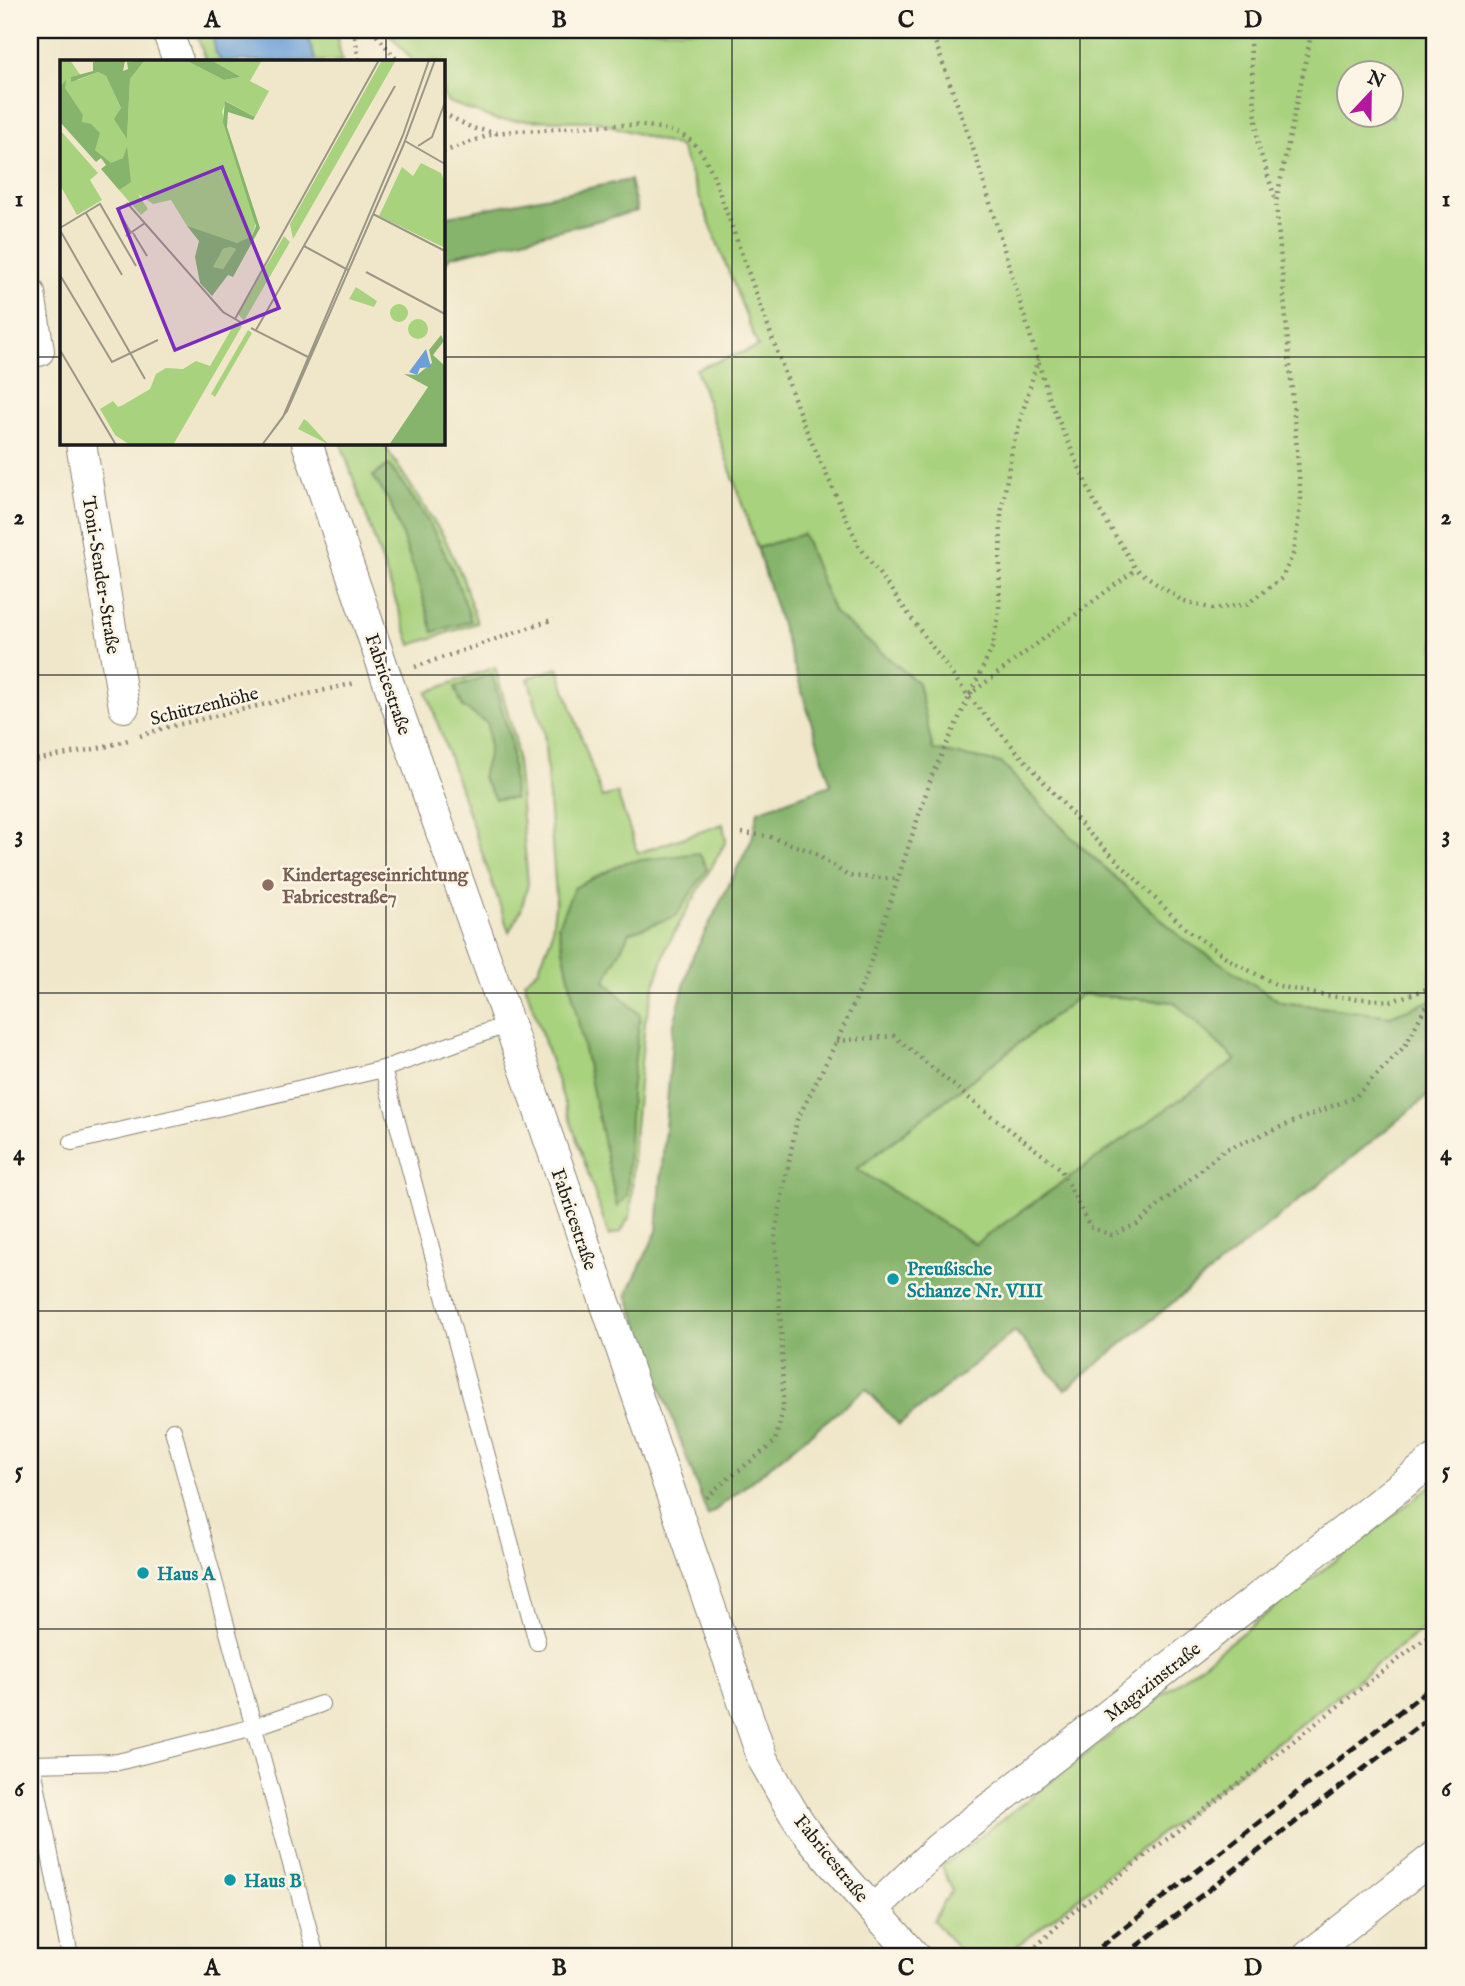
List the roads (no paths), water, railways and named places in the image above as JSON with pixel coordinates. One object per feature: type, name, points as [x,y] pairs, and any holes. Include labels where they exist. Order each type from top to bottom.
[{"type":"street","points":[[167,30],[178,60]]},
{"type":"street","points":[[30,293],[43,354]]},
{"type":"street","name":"Toni-Sender-Straße","points":[[81,444],[124,707]]},
{"type":"street","name":"Fabricestraße","points":[[307,444],[763,1760],[803,1828],[915,1956]]},
{"type":"street","name":"Magazinstraße","points":[[874,1909],[938,1848],[1435,1459]]},
{"type":"street","points":[[1308,1956],[1435,1856]]},
{"type":"lane","points":[[72,1142],[383,1069],[509,1024]]},
{"type":"lane","points":[[383,1069],[537,1642]]},
{"type":"lane","points":[[173,1430],[316,1956]]},
{"type":"lane","points":[[70,1956],[31,1764],[118,1762],[254,1727],[321,1704]]},
{"type":"water","points":[[211,30],[305,30],[316,60],[220,60]]},
{"type":"railway","points":[[1089,1956],[1435,1684]]},
{"type":"railway","points":[[1124,1956],[1435,1713]]},
{"type":"place","name":"Kindertageseinrichtung Fabricestraße7","points":[[268,885]]},
{"type":"place","name":"Preußische Schanze Nr. VIII","points":[[893,1279]]},
{"type":"place","name":"Haus A","points":[[143,1573]]},
{"type":"place","name":"Haus B","points":[[230,1880]]}]
